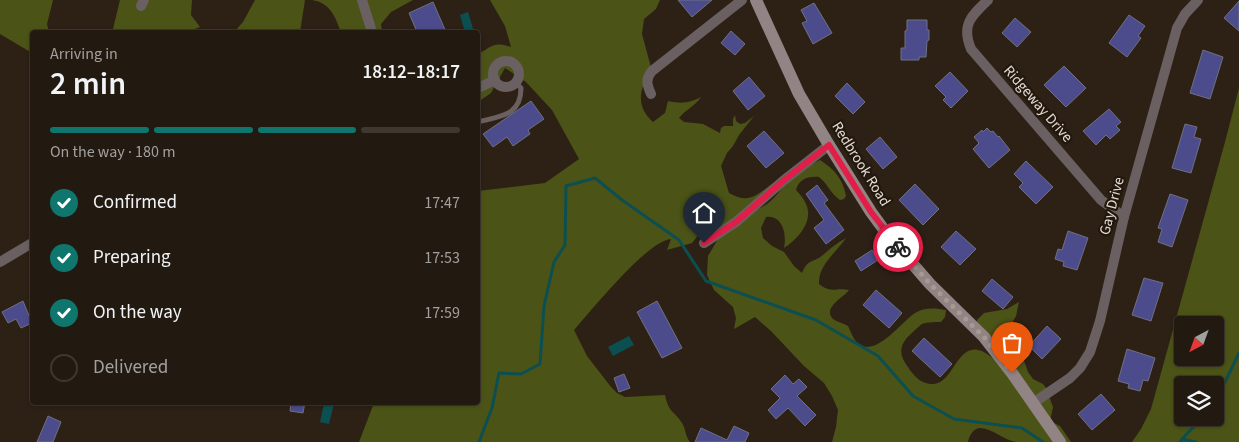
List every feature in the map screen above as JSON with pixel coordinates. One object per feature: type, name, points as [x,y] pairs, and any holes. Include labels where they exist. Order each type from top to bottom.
[{"type":"main road","name":"Redbrook Road","points":[[756,0],[799,94],[871,212],[890,238],[930,284],[984,337],[1012,373],[1060,442]]},
{"type":"street","points":[[362,0],[371,30]]},
{"type":"street","points":[[650,94],[647,80],[652,71],[742,0]]},
{"type":"street","name":"Ridgeway Drive","points":[[988,0],[972,15],[966,28],[967,40],[971,49],[1101,200],[1124,217]]},
{"type":"street","name":"Gay Drive","points":[[1033,403],[1070,378],[1080,368],[1090,352],[1100,321],[1124,217],[1177,28],[1185,14],[1198,0]]},
{"type":"street","points":[[506,61],[514,63],[519,75],[516,82],[505,86],[498,83],[494,76],[495,67],[506,61]]},
{"type":"street","points":[[480,87],[495,80]]},
{"type":"street","points":[[704,243],[736,222],[783,181],[829,145]]},
{"type":"street","points":[[0,262],[30,244]]},
{"type":"lane","points":[[480,122],[510,114],[521,96],[521,88],[516,82]]},
{"type":"green space","points":[[0,0],[53,0],[47,24],[48,30],[30,30],[30,52],[0,34]]},
{"type":"green space","points":[[120,0],[192,0],[191,15],[200,27],[192,30],[113,29]]},
{"type":"green space","points":[[255,0],[305,0],[300,30],[236,30],[243,22]]},
{"type":"green space","points":[[312,0],[413,0],[391,12],[381,24],[382,30],[340,30],[328,7]]},
{"type":"green space","points":[[490,0],[660,0],[656,9],[644,19],[642,34],[652,71],[644,84],[641,98],[644,110],[653,122],[665,113],[668,101],[685,102],[701,97],[679,118],[684,122],[703,124],[720,133],[721,128],[724,126],[733,126],[735,115],[736,121],[740,124],[745,123],[754,116],[727,153],[721,166],[729,193],[736,196],[748,198],[758,194],[774,182],[752,209],[764,206],[774,198],[792,177],[820,160],[834,171],[840,180],[846,196],[840,200],[819,177],[811,177],[799,183],[796,190],[806,204],[808,217],[799,235],[784,248],[784,232],[776,219],[766,217],[761,228],[763,238],[772,246],[784,252],[794,266],[802,273],[809,263],[846,238],[824,265],[819,277],[819,284],[827,289],[849,290],[832,307],[830,315],[833,319],[848,326],[855,340],[862,346],[870,347],[878,344],[919,311],[930,308],[946,310],[945,317],[941,322],[922,324],[909,336],[903,344],[901,353],[912,373],[917,378],[932,384],[940,382],[965,353],[972,350],[982,351],[1004,368],[977,326],[977,320],[984,313],[1007,309],[1019,302],[1016,316],[1012,323],[1012,343],[1023,358],[1028,372],[1033,379],[1043,384],[1046,388],[1053,407],[1050,421],[1060,426],[1071,442],[1016,442],[989,430],[979,428],[972,433],[968,442],[832,442],[838,410],[824,383],[804,366],[755,317],[734,329],[736,318],[733,307],[714,290],[707,275],[708,256],[724,225],[708,228],[700,233],[692,243],[667,250],[671,239],[661,242],[620,278],[574,330],[587,356],[617,393],[625,397],[665,395],[668,406],[682,423],[690,442],[359,442],[373,405],[480,405],[480,191],[545,183],[579,159],[552,110],[526,82],[505,68],[491,93],[480,101],[480,53],[496,45],[511,47],[505,26]]},
{"type":"green space","points":[[1239,88],[1239,442],[1132,442],[1151,409],[1174,326],[1174,366],[1224,366],[1224,316],[1177,316]]},
{"type":"water","points":[[468,12],[473,30],[464,30],[460,15]]},
{"type":"water","points":[[629,336],[634,345],[613,356],[608,347]]},
{"type":"water","points":[[324,405],[334,405],[329,424],[320,422]]},
{"type":"building","points":[[678,0],[712,0],[692,17]]},
{"type":"building","points":[[1239,1],[1239,31],[1224,18]]},
{"type":"building","points":[[433,2],[445,30],[416,30],[409,13]]},
{"type":"building","points":[[814,3],[832,33],[813,44],[802,23],[807,21],[801,10]]},
{"type":"building","points":[[1129,15],[1145,26],[1138,36],[1141,38],[1127,57],[1109,43]]},
{"type":"building","points":[[1015,18],[1031,32],[1017,47],[1002,33]]},
{"type":"building","points":[[907,20],[927,20],[929,40],[927,41],[926,57],[919,57],[919,60],[901,60],[901,48],[905,48]]},
{"type":"building","points":[[731,31],[745,44],[735,55],[721,43]]},
{"type":"building","points":[[1203,50],[1223,57],[1210,99],[1190,93]]},
{"type":"building","points":[[1064,66],[1086,88],[1066,107],[1044,85]]},
{"type":"building","points":[[950,72],[968,91],[951,108],[943,100],[946,97],[935,86]]},
{"type":"building","points":[[749,77],[765,96],[748,110],[733,91]]},
{"type":"building","points":[[847,83],[865,102],[853,114],[835,96]]},
{"type":"building","points":[[531,101],[544,119],[528,130],[530,134],[513,146],[507,137],[493,147],[483,134]]},
{"type":"building","points":[[1109,109],[1121,122],[1116,126],[1120,130],[1110,139],[1106,135],[1096,145],[1083,131]]},
{"type":"building","points":[[1185,124],[1197,127],[1194,137],[1201,139],[1191,173],[1172,168]]},
{"type":"building","points":[[987,128],[999,136],[1010,150],[989,168],[973,149],[979,143],[974,137]]},
{"type":"building","points":[[764,131],[784,153],[766,168],[747,146]]},
{"type":"building","points":[[880,137],[897,157],[883,169],[866,149]]},
{"type":"building","points":[[1026,161],[1053,187],[1036,204],[1019,187],[1023,183],[1014,174]]},
{"type":"building","points":[[915,184],[939,209],[923,225],[899,200]]},
{"type":"building","points":[[817,185],[828,200],[824,203],[844,230],[826,244],[814,228],[824,220],[806,194]]},
{"type":"building","points":[[1170,194],[1188,200],[1172,247],[1158,242],[1162,229],[1158,228]]},
{"type":"building","points":[[956,231],[976,249],[960,265],[941,247]]},
{"type":"building","points":[[1068,231],[1088,238],[1077,270],[1063,266],[1064,262],[1055,259],[1058,249],[1062,250]]},
{"type":"building","points":[[872,250],[878,260],[861,271],[855,261]]},
{"type":"building","points":[[1144,278],[1163,283],[1151,321],[1132,315]]},
{"type":"building","points":[[992,279],[1013,297],[1003,309],[982,291]]},
{"type":"building","points":[[876,290],[902,313],[889,328],[863,305]]},
{"type":"building","points":[[23,301],[30,318],[30,324],[21,328],[16,319],[8,323],[2,312]]},
{"type":"building","points":[[657,301],[682,348],[662,358],[637,312]]},
{"type":"building","points":[[1047,326],[1061,339],[1042,359],[1029,346]]},
{"type":"building","points":[[924,338],[952,364],[940,377],[912,351]]},
{"type":"building","points":[[1127,349],[1155,358],[1148,381],[1143,380],[1140,391],[1128,388],[1129,384],[1118,381]]},
{"type":"building","points":[[624,374],[630,388],[619,392],[614,378]]},
{"type":"building","points":[[785,375],[793,384],[799,379],[807,387],[797,396],[816,415],[805,426],[788,408],[776,419],[768,410],[780,398],[771,389]]},
{"type":"building","points":[[1101,394],[1115,410],[1092,430],[1078,414]]},
{"type":"building","points":[[291,405],[304,405],[303,413],[290,411]]},
{"type":"building","points":[[48,416],[61,422],[53,442],[37,442]]},
{"type":"building","points":[[734,426],[749,433],[745,442],[695,442],[701,428],[727,440]]},
{"type":"waterway","points":[[479,442],[492,408],[499,373],[521,374],[540,364],[544,306],[554,262],[565,245],[566,186],[595,178],[622,200],[679,240],[706,281],[816,320],[878,356],[913,396],[954,419],[1022,428],[1043,442]]},
{"type":"waterway","points":[[1224,384],[1239,353]]},
{"type":"waterway","points":[[1182,439],[1194,426]]},
{"type":"waterway","points":[[1180,442],[1182,439],[1196,442]]},
{"type":"way so far","points":[[898,247],[930,284],[984,337],[1012,373]]},
{"type":"route","points":[[704,243],[736,222],[783,181],[829,145],[871,212],[898,247]]}]
